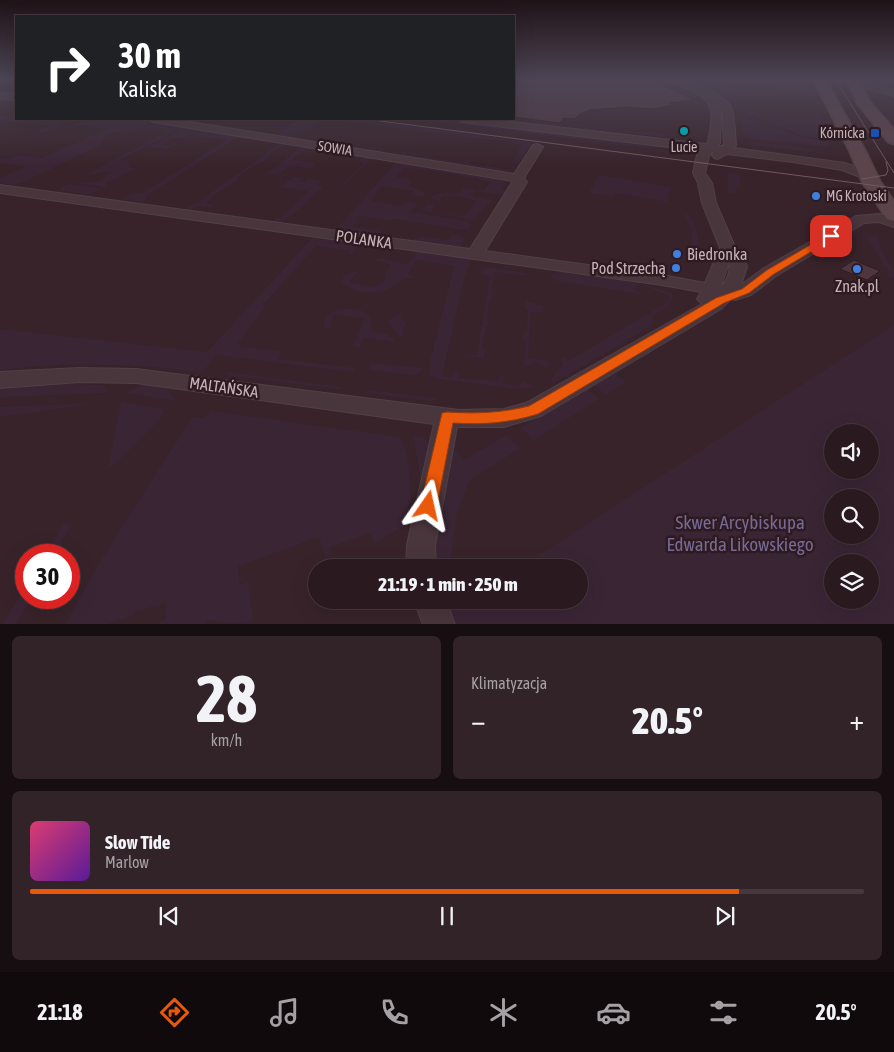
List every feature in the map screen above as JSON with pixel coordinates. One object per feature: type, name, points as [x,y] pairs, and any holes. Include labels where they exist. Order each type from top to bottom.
[{"type":"main road","points":[[834,108],[868,176],[894,215]]},
{"type":"main road","points":[[868,108],[894,138]]},
{"type":"street","points":[[717,108],[714,143],[703,155],[699,173],[705,183],[709,203],[728,248],[736,258],[739,266],[734,283],[726,293]]},
{"type":"street","points":[[705,183],[712,175],[717,156],[730,145],[726,108]]},
{"type":"street","name":"SOWIA","points":[[159,120],[518,178]]},
{"type":"street","points":[[471,120],[793,158],[845,167],[868,176]]},
{"type":"street","points":[[474,254],[520,182],[518,178],[537,147]]},
{"type":"street","points":[[793,158],[840,158],[858,153]]},
{"type":"street","name":"POLANKA","points":[[0,189],[662,280],[726,293]]},
{"type":"street","name":"MALTAŃSKA","points":[[0,380],[80,375],[136,376],[447,417],[482,420],[504,418],[533,410],[700,312],[726,293],[770,272],[861,219],[874,217],[894,223]]},
{"type":"street","points":[[421,559],[421,545],[447,417]]},
{"type":"street","points":[[433,609],[439,624]]},
{"type":"green space","points":[[745,108],[764,117],[760,118],[738,109]]},
{"type":"green space","points":[[814,108],[830,139],[801,136],[765,120],[806,118],[818,119]]},
{"type":"green space","points":[[0,115],[15,117],[15,120],[60,121],[64,124],[44,133],[31,134],[49,126],[0,120]]},
{"type":"green space","points":[[738,118],[759,123],[763,128],[777,128],[801,137],[830,144],[829,147],[749,139],[745,137],[743,127]]},
{"type":"green space","points":[[85,120],[140,120],[154,122],[130,132],[119,131],[103,138],[101,145],[24,182],[13,185],[0,183],[0,178],[25,167],[0,163],[0,158],[9,159],[19,155],[42,158],[106,129],[79,125],[69,127]]},
{"type":"green space","points":[[296,120],[321,120],[290,138],[287,138],[289,136],[274,135]]},
{"type":"green space","points":[[338,120],[366,120],[535,143],[532,143],[519,163],[511,162],[522,144]]},
{"type":"green space","points":[[426,120],[442,120],[609,140],[667,149],[626,146]]},
{"type":"green space","points":[[155,122],[290,144],[272,152],[266,160],[246,171],[237,179],[239,180],[216,193],[206,203],[213,205],[210,207],[196,206],[190,210],[185,208],[197,203],[279,144],[239,137],[146,196],[147,198],[142,202],[122,199],[131,193],[142,193],[227,140],[190,135],[168,140],[164,145],[179,142],[167,149],[149,147],[183,128],[154,124]]},
{"type":"green space","points":[[574,124],[626,132],[655,132],[666,135],[669,138],[572,126]]},
{"type":"green space","points":[[151,125],[179,129],[115,163],[126,159],[138,160],[123,162],[132,164],[128,167],[138,168],[106,183],[107,186],[105,187],[71,183],[95,182],[105,179],[105,176],[111,172],[86,174],[168,131],[148,128],[138,133],[134,132]]},
{"type":"green space","points":[[307,137],[304,140],[319,142],[325,140],[322,142],[337,145],[342,142],[340,145],[355,147],[359,144],[358,147],[367,149],[372,146],[369,149],[379,151],[384,148],[380,152],[401,155],[407,151],[405,154],[417,153],[414,156],[424,157],[429,154],[427,157],[444,160],[449,157],[447,160],[464,163],[469,160],[467,163],[485,166],[490,163],[488,166],[510,170],[512,166],[516,167],[514,170],[502,172],[300,140]]},
{"type":"green space","points":[[745,143],[795,146],[819,153],[757,146]]},
{"type":"green space","points":[[302,146],[372,158],[303,228],[364,163],[358,161],[362,158],[308,149],[292,159],[316,165],[311,169],[291,166],[279,174],[302,178],[298,181],[304,182],[308,179],[322,181],[317,185],[324,186],[300,209],[278,224],[271,223],[276,219],[273,218],[280,218],[308,191],[281,187],[293,177],[268,174],[217,213]]},
{"type":"green space","points":[[396,162],[514,181],[514,183],[507,182],[501,190],[508,192],[505,195],[475,191],[472,196],[493,200],[473,220],[422,210],[427,204],[435,205],[432,210],[434,212],[466,215],[476,201],[460,197],[443,196],[438,201],[431,199],[431,197],[435,194],[460,193],[464,188],[483,191],[490,182],[442,172],[405,168],[396,177],[413,180],[409,186],[425,192],[422,198],[420,196],[411,196],[414,191],[382,187],[371,201],[400,206],[404,205],[407,201],[418,203],[410,212],[467,221],[471,225],[469,229],[455,229],[398,219],[384,220],[359,216],[355,220],[358,221],[353,227],[380,231],[380,234],[383,234],[380,238],[334,232]]},
{"type":"green space","points":[[728,172],[741,174],[740,188],[736,188],[735,193],[728,193]]},
{"type":"green space","points":[[599,175],[671,187],[667,202],[615,193],[614,197],[589,193]]},
{"type":"green space","points":[[68,184],[101,189],[90,194],[57,190]]},
{"type":"green space","points":[[684,213],[690,216],[697,231],[699,246],[697,256],[690,256],[692,234]]},
{"type":"green space","points":[[861,224],[864,226],[849,238],[834,245],[834,247],[819,256],[813,253]]},
{"type":"green space","points":[[458,234],[465,237],[460,247],[412,241],[413,238],[418,239],[420,236],[448,240],[451,236]]},
{"type":"green space","points":[[314,236],[360,244],[352,254],[348,254],[350,251],[316,246],[266,302],[263,303],[265,307],[238,343],[241,347],[282,351],[278,359],[356,368],[355,371],[216,355],[208,366],[200,372],[100,365],[50,365],[0,370],[0,329],[207,352]]},
{"type":"green space","points":[[867,236],[878,236],[882,251],[894,271],[894,278],[889,277],[886,272],[889,269],[884,267]]},
{"type":"green space","points":[[422,251],[469,258],[471,260],[464,280],[442,376],[453,378],[455,371],[459,372],[458,378],[498,381],[499,377],[504,377],[503,383],[520,386],[522,381],[535,387],[518,389],[439,379],[429,375],[431,367],[429,365],[454,266],[416,260],[408,275],[418,278],[403,280],[381,292],[357,291],[342,282],[344,275],[356,271],[358,274],[349,283],[374,287],[386,279],[384,276],[390,266],[388,263],[369,259],[382,259],[388,253],[384,259],[405,264],[410,262],[416,253]]},
{"type":"green space","points":[[490,268],[526,273],[525,276],[494,272],[491,289],[494,289],[493,297],[490,298],[487,317],[489,317],[488,326],[486,327],[482,349],[485,349],[484,358],[498,362],[463,355],[477,355],[490,276],[481,274],[483,269]]},
{"type":"green space","points":[[561,272],[636,282],[671,293],[673,297],[667,308],[652,316],[652,326],[552,384],[552,378],[563,364],[560,359],[563,357],[568,361],[670,301],[668,295],[639,284],[633,289],[645,295],[556,281],[551,275]]},
{"type":"green space","points":[[526,301],[544,306],[543,313],[531,312],[528,358],[546,360],[550,363],[546,368],[534,361],[528,366],[524,365],[526,341],[523,341],[524,331],[527,331],[528,310],[526,310]]},
{"type":"green space","points":[[344,309],[363,311],[371,319],[372,331],[387,334],[397,342],[364,338],[360,347],[353,346],[365,318],[334,315],[329,325],[331,327],[325,329],[326,317],[329,314]]},
{"type":"green space","points":[[402,312],[400,319],[406,322],[403,332],[405,335],[400,337],[388,322],[392,317]]},
{"type":"green space","name":"Skwer Arcybiskupa Edwarda Likowskiego","points":[[894,325],[894,624],[455,624],[448,609],[588,609],[588,559],[533,559]]},
{"type":"green space","points":[[372,363],[423,368],[416,376],[369,370]]},
{"type":"green space","points":[[228,372],[342,387],[341,390],[226,375]]},
{"type":"green space","points":[[614,374],[626,382],[606,395],[594,385]]},
{"type":"green space","points":[[66,384],[103,385],[107,390],[106,393],[0,397],[0,389]]},
{"type":"green space","points":[[141,385],[162,387],[170,392],[176,401],[126,393]]},
{"type":"green space","points":[[587,389],[599,399],[534,440],[521,428]]},
{"type":"green space","points":[[368,390],[436,398],[435,402],[366,393]]},
{"type":"green space","points":[[121,402],[162,409],[164,413],[114,465],[108,468]]},
{"type":"green space","points":[[100,403],[0,417],[0,407]]},
{"type":"green space","points":[[211,411],[399,437],[405,448],[410,476],[410,499],[404,526],[374,543],[370,533],[330,547],[332,555],[325,557],[319,537],[238,566],[240,585],[248,582],[253,620],[247,622],[226,623],[210,619],[205,624],[159,624],[159,622],[166,619],[165,603],[134,612],[134,615],[107,624],[65,624],[73,609],[80,609],[80,597],[98,565],[192,417],[204,418]]},
{"type":"green space","points":[[506,435],[520,448],[470,480],[456,517],[451,559],[434,559],[433,547],[451,447],[464,460]]},
{"type":"green space","points":[[414,437],[423,437],[431,445],[421,481],[414,440]]},
{"type":"green space","points":[[64,523],[71,526],[61,542],[62,544],[52,544]]},
{"type":"green space","points":[[15,604],[15,609],[25,609],[16,624],[3,624]]},
{"type":"building","points":[[515,108],[613,108],[590,110],[580,114],[575,119],[564,118],[560,123],[515,117]]},
{"type":"building","name":"Znak.pl","points":[[854,260],[880,271],[867,280],[840,269]]},
{"type":"tram line","points":[[853,108],[894,173]]},
{"type":"tram line","points":[[373,120],[894,188]]},
{"type":"tram line","points":[[862,179],[886,175],[888,170],[886,162]]},
{"type":"place","name":"Lucie","points":[[684,131]]},
{"type":"place","name":"Kórnicka","points":[[875,133]]},
{"type":"place","name":"MG Krotoski","points":[[816,196]]},
{"type":"place","name":"Biedronka","points":[[677,254]]},
{"type":"place","name":"Pod Strzechą","points":[[676,268]]},
{"type":"place","name":"Znak.pl","points":[[857,269]]},
{"type":"route","points":[[428,506],[447,417],[482,420],[504,418],[533,410],[700,312],[714,306],[720,300],[745,291],[770,272],[831,236]]}]
